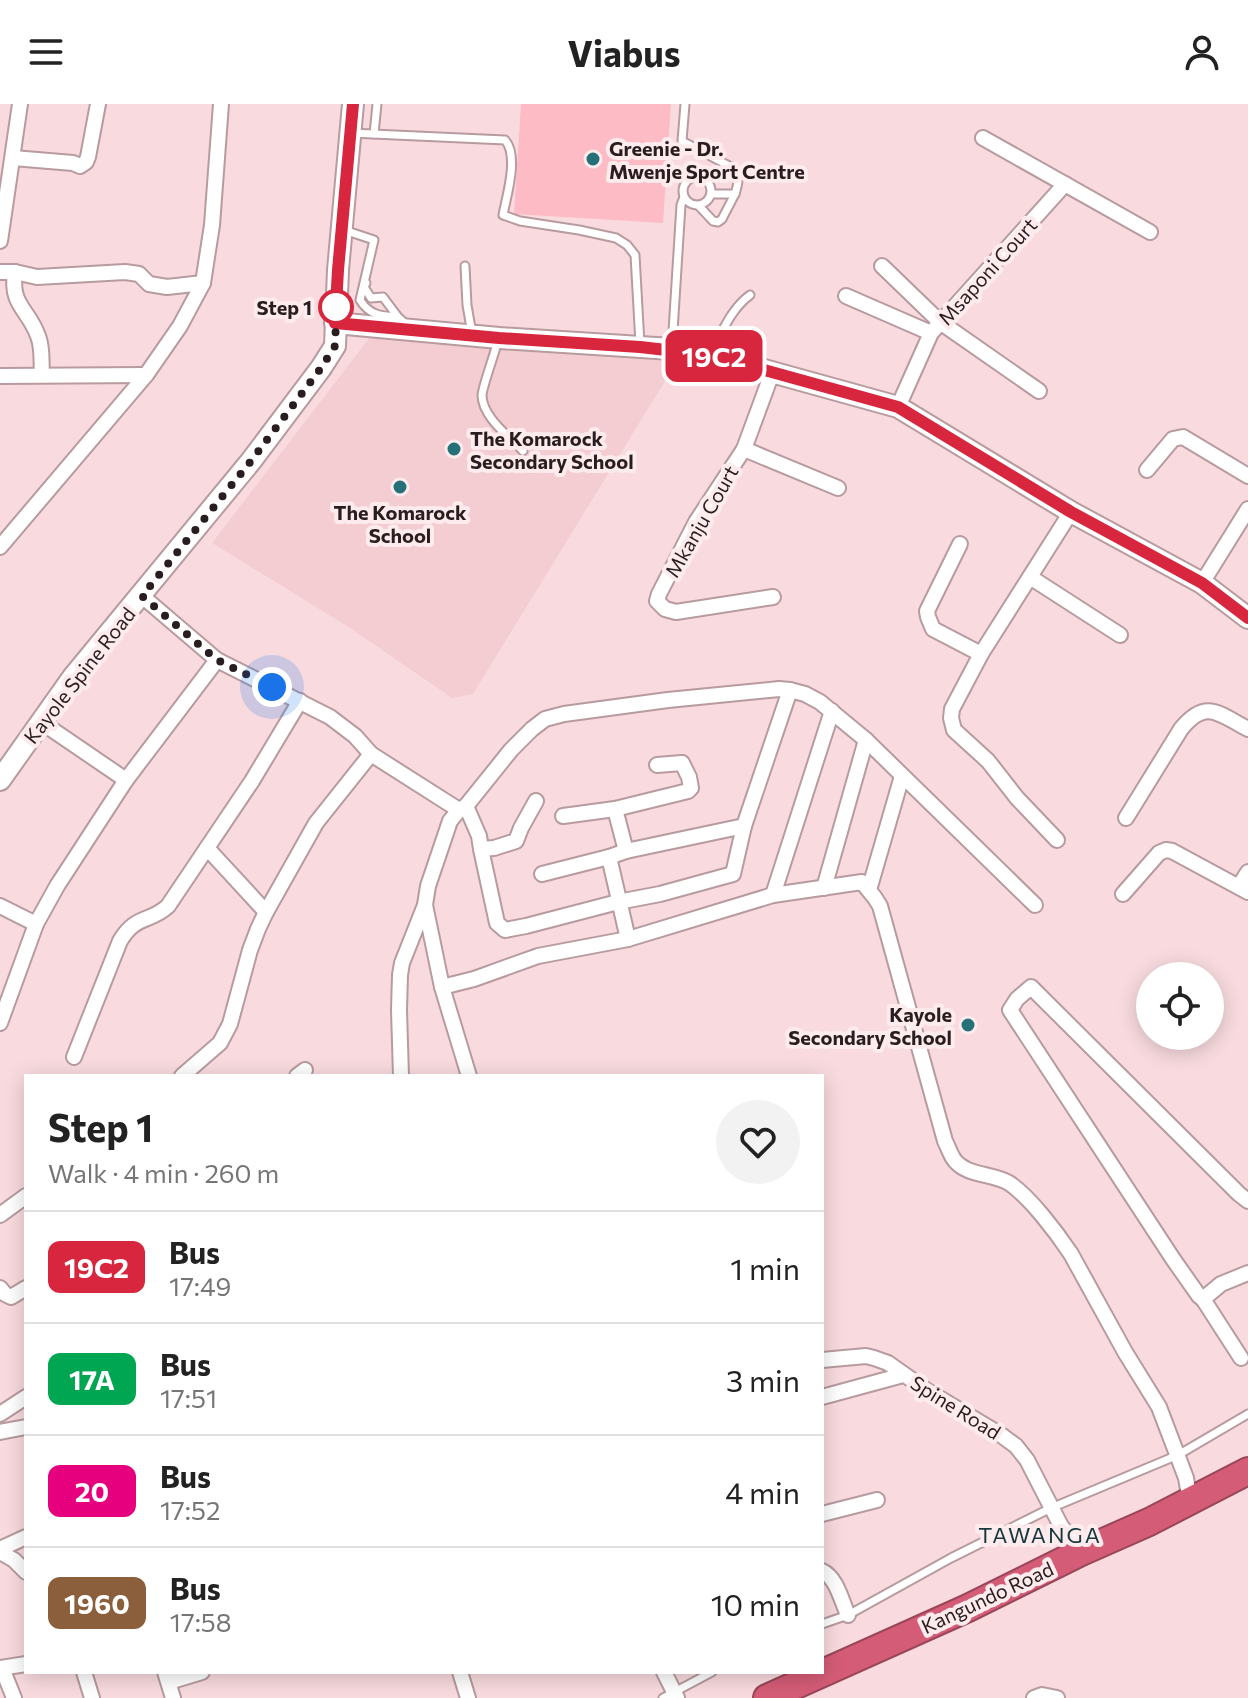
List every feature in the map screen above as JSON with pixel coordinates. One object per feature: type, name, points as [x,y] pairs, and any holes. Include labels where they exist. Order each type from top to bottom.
[{"type":"highway","name":"Kangundo Road","points":[[824,1672],[1138,1528],[1248,1471]]},
{"type":"highway","name":"Kangundo Road","points":[[767,1698],[821,1674]]},
{"type":"main road","name":"Kayole Spine Road","points":[[0,780],[73,677],[251,461],[335,346],[353,104]]},
{"type":"main road","points":[[335,323],[405,323],[472,336],[672,349],[710,355],[898,407],[1071,512],[1202,583],[1248,618]]},
{"type":"street","points":[[0,241],[20,104]]},
{"type":"street","points":[[13,158],[80,166],[88,157],[98,104]]},
{"type":"street","points":[[0,547],[146,375],[180,326],[203,283],[212,225],[221,104]]},
{"type":"street","points":[[983,138],[1150,232]]},
{"type":"street","name":"Msaponi Court","points":[[898,407],[936,327],[1065,184]]},
{"type":"street","points":[[882,266],[936,327]]},
{"type":"street","points":[[42,375],[37,332],[14,293],[7,272],[37,277],[125,272],[139,274],[149,284],[167,287],[203,283]]},
{"type":"street","points":[[846,296],[936,327],[1039,391]]},
{"type":"street","name":"Mkanju Court","points":[[772,373],[744,449],[696,522],[657,601],[665,609],[676,612],[773,597]]},
{"type":"street","points":[[0,376],[146,375]]},
{"type":"street","points":[[1147,470],[1173,439],[1183,437],[1248,476]]},
{"type":"street","points":[[744,449],[838,488]]},
{"type":"street","points":[[1202,583],[1248,509]]},
{"type":"street","points":[[1057,840],[1017,798],[988,761],[954,730],[951,718],[952,709],[981,654],[1071,512]]},
{"type":"street","points":[[960,544],[927,611],[928,617],[933,629],[981,654]]},
{"type":"street","points":[[1030,577],[1120,635]]},
{"type":"street","points":[[142,596],[217,660],[330,717],[355,736],[371,754],[462,808],[479,836],[497,923],[505,930],[733,874],[744,826],[790,690]]},
{"type":"street","points":[[0,1023],[36,924],[57,886],[126,780],[217,660]]},
{"type":"street","points":[[401,1074],[402,963],[425,905],[428,886],[450,821],[511,750],[545,719],[668,700],[779,689],[805,694],[832,711],[866,740],[1035,905]]},
{"type":"street","points":[[74,1057],[126,930],[139,920],[160,914],[168,906],[252,781],[300,701]]},
{"type":"street","points":[[1126,818],[1181,729],[1193,717],[1202,711],[1212,710],[1248,729]]},
{"type":"street","points":[[773,895],[832,711]]},
{"type":"street","points":[[41,722],[126,780]]},
{"type":"street","points":[[824,888],[866,740]]},
{"type":"street","points":[[184,1074],[220,1043],[230,1024],[250,950],[266,912],[316,823],[371,754]]},
{"type":"street","points":[[563,816],[615,809],[691,788],[682,763],[657,765]]},
{"type":"street","points":[[869,890],[902,776]]},
{"type":"street","points":[[481,849],[516,841],[536,801]]},
{"type":"street","points":[[615,809],[626,851]]},
{"type":"street","points":[[542,874],[626,851],[744,826]]},
{"type":"street","points":[[207,848],[266,912]]},
{"type":"street","points":[[1123,894],[1159,853],[1166,850],[1244,889],[1248,872]]},
{"type":"street","points":[[609,857],[628,939]]},
{"type":"street","points":[[442,987],[538,956],[628,939],[773,895],[862,882],[880,906],[945,1141],[954,1161],[964,1168],[1008,1183],[1022,1194],[1061,1239],[1159,1407],[1186,1478],[1190,1501]]},
{"type":"street","points":[[425,905],[442,987],[468,1074]]},
{"type":"street","points":[[0,906],[36,924]]},
{"type":"street","points":[[1241,1358],[1010,1010],[1017,999],[1031,987],[1248,1201]]},
{"type":"street","points":[[0,1215],[24,1197]]},
{"type":"street","points":[[1203,1299],[1221,1284],[1248,1273]]},
{"type":"street","name":"Spine Road","points":[[824,1360],[850,1356],[888,1363],[1016,1446],[1027,1460],[1061,1526],[1081,1552]]},
{"type":"street","points":[[824,1396],[903,1375]]},
{"type":"street","points":[[0,1414],[24,1398]]},
{"type":"street","points":[[0,1432],[24,1427]]},
{"type":"street","points":[[824,1513],[877,1500]]},
{"type":"street","points":[[24,1538],[0,1550],[24,1570]]},
{"type":"street","points":[[824,1572],[833,1579],[848,1615]]},
{"type":"street","points":[[14,1698],[1,1668],[24,1664]]},
{"type":"street","points":[[85,1674],[92,1698]]},
{"type":"street","points":[[173,1698],[167,1677],[188,1674]]},
{"type":"street","points":[[461,1674],[468,1698]]},
{"type":"street","points":[[665,1674],[671,1696]]},
{"type":"street","points":[[1034,1698],[1042,1695],[1057,1698]]},
{"type":"lane","points":[[374,134],[377,104]]},
{"type":"lane","points":[[684,197],[718,222],[739,181],[735,169],[682,141],[685,104]]},
{"type":"lane","points":[[350,133],[505,140],[511,147],[512,160],[503,215],[520,221],[616,238],[635,255],[640,347]]},
{"type":"lane","points":[[672,349],[683,188],[696,177],[705,179],[712,190],[707,202],[699,206]]},
{"type":"lane","points":[[711,194],[735,194]]},
{"type":"lane","points":[[342,229],[374,240]]},
{"type":"lane","points":[[374,240],[371,270],[364,287],[371,298],[383,297],[405,323]]},
{"type":"lane","points":[[374,240],[360,300],[364,307],[382,318],[405,323]]},
{"type":"lane","points":[[465,266],[472,336]]},
{"type":"lane","points":[[710,355],[729,319],[750,295]]},
{"type":"lane","points":[[499,338],[482,395],[485,408],[523,451]]},
{"type":"lane","points":[[824,1623],[848,1615],[1051,1508],[1178,1455],[1248,1414]]},
{"type":"lane","points":[[671,1696],[709,1674]]},
{"type":"shaded area","name":"Greenie - Dr. Mwenje Sport Centre","points":[[521,104],[671,104],[663,223],[514,214]]},
{"type":"shaded area","name":"The Komarock Secondary School","points":[[383,320],[681,355],[473,694],[452,698],[350,628],[212,543]]},
{"type":"bus line","name":"19C2","points":[[353,104],[335,323],[672,349],[710,355],[898,407],[1071,512],[1202,583],[1248,618]]},
{"type":"place","name":"Greenie - Dr. Mwenje Sport Centre","points":[[593,159]]},
{"type":"place","name":"Step 1","points":[[336,307]]},
{"type":"place","name":"The Komarock Secondary School","points":[[454,449]]},
{"type":"place","name":"The Komarock School","points":[[400,487]]},
{"type":"place","name":"Kayole Secondary School","points":[[968,1025]]},
{"type":"district","name":"TAWANGA","points":[[1040,1534]]},
{"type":"route","points":[[272,687],[217,660],[142,596],[321,368],[335,346],[337,296],[336,307]]}]
